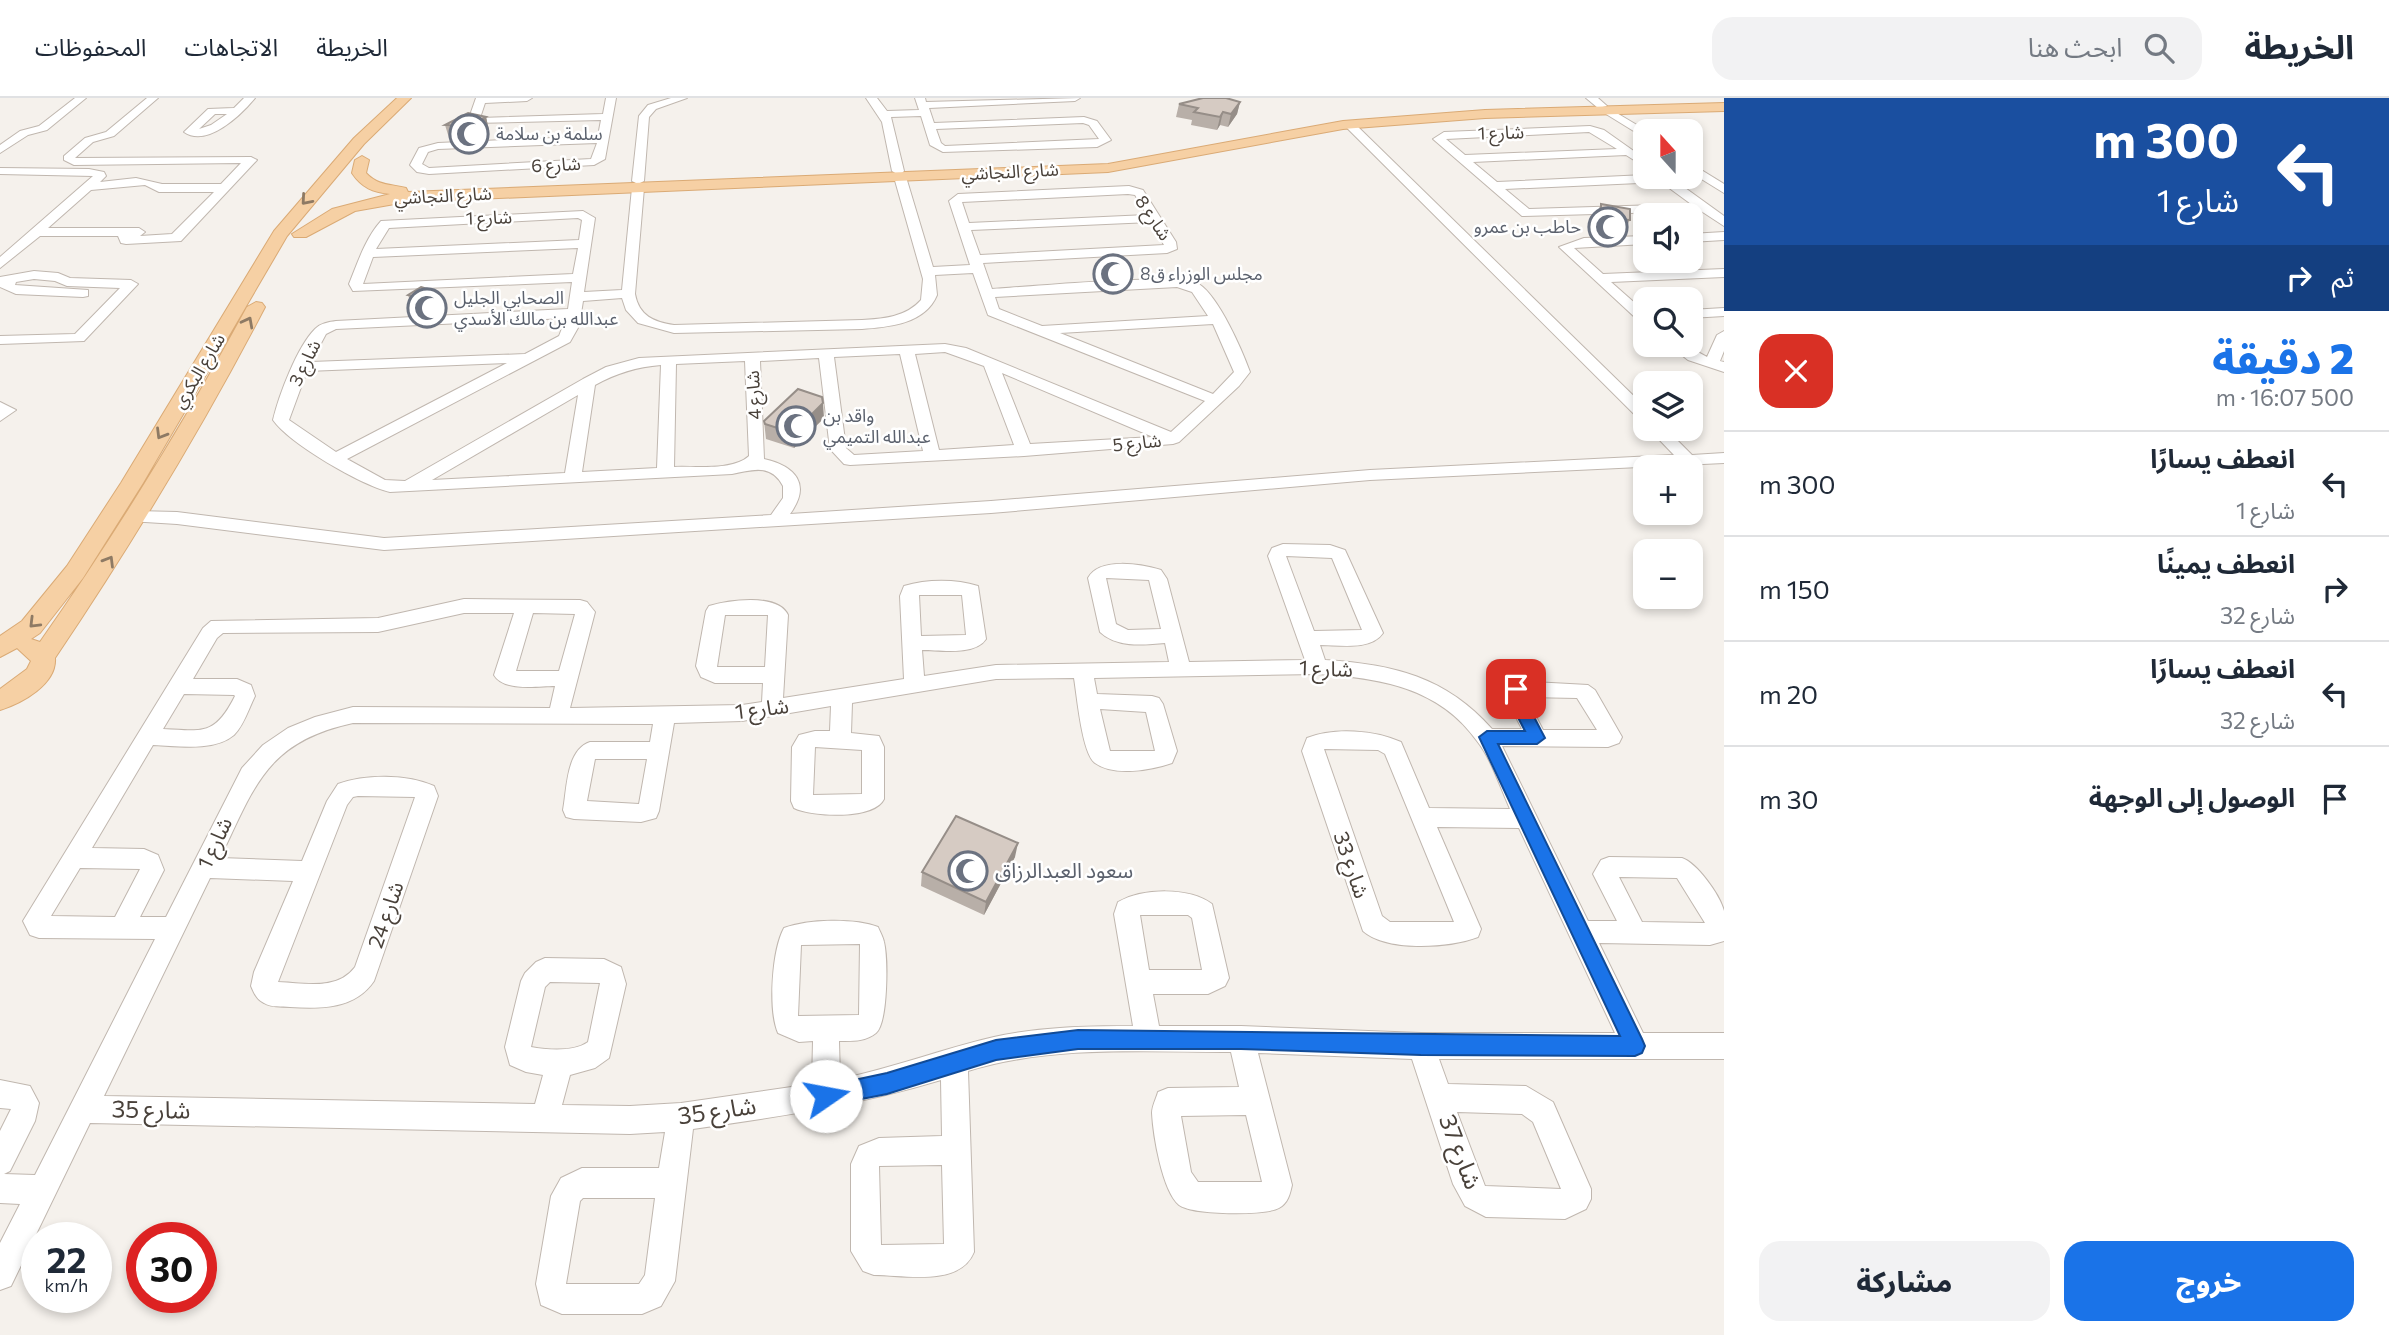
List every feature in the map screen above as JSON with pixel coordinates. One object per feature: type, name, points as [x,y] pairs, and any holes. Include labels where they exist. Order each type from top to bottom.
[{"type":"main road","name":"شارع البكري","points":[[0,649],[31,627],[75,572],[132,483],[265,256],[298,211],[359,141],[405,98]]},
{"type":"main road","name":"شارع البكري","points":[[0,700],[32,681],[42,666],[42,658],[101,573],[224,369],[283,257],[362,160],[421,98]]},
{"type":"main road","name":"شارع النجاشي","points":[[1034,168],[1155,155],[1334,119],[1724,100]]},
{"type":"main road","name":"شارع النجاشي","points":[[1601,105],[1724,107]]},
{"type":"main road","name":"شارع النجاشي","points":[[300,234],[322,218],[345,207],[377,200],[638,184],[1034,168],[1108,168],[1164,161],[1283,135],[1350,125],[1496,113]]},
{"type":"main road","name":"شارع النجاشي","points":[[362,160],[359,167],[362,178],[374,187],[427,191],[506,190]]},
{"type":"main road","points":[[224,369],[214,371],[209,368],[229,320]]},
{"type":"main road","points":[[0,649],[28,647],[35,649],[42,658]]},
{"type":"street","points":[[0,150],[24,133],[43,128],[59,107],[81,98]]},
{"type":"street","points":[[75,162],[68,158],[89,140],[110,134],[151,100],[160,102],[166,98]]},
{"type":"street","points":[[224,110],[236,98]]},
{"type":"street","points":[[236,111],[212,111],[189,131],[210,131],[236,111],[250,98]]},
{"type":"street","points":[[527,98],[480,99],[474,118],[477,121],[620,127],[643,116],[652,107],[682,98]]},
{"type":"street","points":[[611,98],[638,184],[628,289],[631,310],[637,316],[660,327],[693,329],[887,321],[911,314],[928,301],[931,295],[929,275],[885,117],[880,106],[871,98]]},
{"type":"street","points":[[885,117],[1075,98]]},
{"type":"street","points":[[1601,105],[1633,127]]},
{"type":"street","points":[[925,112],[1088,120],[1093,122],[1105,140],[1097,144],[951,150],[936,145],[925,112]]},
{"type":"street","points":[[24,133],[16,130],[28,120]]},
{"type":"street","points":[[1350,125],[1633,404]]},
{"type":"street","name":"شارع 6","points":[[620,127],[599,159],[580,165],[429,171],[421,170],[416,165],[423,150],[438,145],[620,127]]},
{"type":"street","name":"شارع 1","points":[[1633,156],[1600,132],[1590,129],[1440,137],[1492,186],[1521,210],[1533,214],[1719,217]]},
{"type":"street","points":[[169,160],[198,132]]},
{"type":"street","points":[[89,160],[116,140],[117,137],[110,134]]},
{"type":"street","points":[[1462,159],[1628,152]]},
{"type":"street","points":[[37,232],[127,232],[124,236],[126,240],[169,240],[183,232],[251,160],[89,160],[75,162],[62,172]]},
{"type":"street","points":[[0,171],[100,174],[89,187],[0,264]]},
{"type":"street","points":[[1703,175],[1724,189]]},
{"type":"street","points":[[1492,186],[1633,179]]},
{"type":"street","points":[[89,187],[106,187],[104,192],[109,194],[221,191]]},
{"type":"street","name":"شارع 1","points":[[1680,189],[1719,217]]},
{"type":"street","name":"شارع 8","points":[[1135,191],[1155,218],[1172,246],[1167,249],[978,268],[955,201],[976,197],[1135,191]]},
{"type":"street","name":"شارع 1","points":[[584,214],[589,218],[585,244],[578,287],[358,288],[356,284],[381,227],[385,224],[420,220],[584,214]]},
{"type":"street","points":[[964,227],[1155,218]]},
{"type":"street","points":[[1703,237],[1724,236]]},
{"type":"street","points":[[1633,241],[1567,245],[1565,249],[1633,308]]},
{"type":"street","points":[[369,253],[585,244]]},
{"type":"street","points":[[929,275],[978,268],[993,312],[1215,400]]},
{"type":"street","points":[[1598,278],[1724,273]]},
{"type":"street","points":[[0,340],[22,340],[12,351],[60,351],[84,335],[124,293],[131,284],[67,282],[58,277],[34,275],[5,281],[11,289],[124,293]]},
{"type":"street","points":[[55,292],[67,282]]},
{"type":"street","points":[[986,293],[1180,283],[1199,290],[1242,372],[1240,378],[1173,439]]},
{"type":"street","points":[[337,458],[565,339],[570,334],[578,287],[628,289]]},
{"type":"street","points":[[1703,313],[1724,312]]},
{"type":"street","name":"شارع 3","points":[[406,488],[381,485],[286,427],[281,420],[283,408],[320,331],[337,325],[574,313]]},
{"type":"street","points":[[1037,330],[1217,320]]},
{"type":"street","points":[[797,354],[796,333],[804,325]]},
{"type":"street","points":[[764,327],[778,334],[780,355]]},
{"type":"street","points":[[1695,357],[1717,365],[1724,335]]},
{"type":"street","name":"شارع 5","points":[[752,356],[945,348],[961,351],[1173,439]]},
{"type":"street","points":[[906,349],[933,455]]},
{"type":"street","name":"شارع 5","points":[[826,353],[838,449],[850,460],[1141,444],[1173,439]]},
{"type":"street","name":"شارع 4","points":[[406,488],[587,382],[627,364],[669,360],[752,356],[757,457],[753,463]]},
{"type":"street","points":[[302,367],[530,358]]},
{"type":"street","points":[[665,472],[669,360]]},
{"type":"street","points":[[991,364],[1024,451]]},
{"type":"street","points":[[573,478],[587,382]]},
{"type":"street","points":[[0,407],[8,410],[0,416]]},
{"type":"street","points":[[1669,441],[1683,455]]},
{"type":"street","points":[[1703,458],[1724,458]]},
{"type":"street","points":[[135,517],[177,518],[384,544],[1057,502],[1370,475],[1633,461]]},
{"type":"street","points":[[406,488],[732,469],[753,463],[772,465],[780,470],[792,486],[792,499],[775,521]]},
{"type":"street","points":[[1308,638],[1363,638],[1373,633],[1339,555],[1330,551],[1283,550],[1278,552],[1277,556],[1318,667]]},
{"type":"street","points":[[1172,636],[1119,636],[1111,632],[1107,627],[1097,578],[1099,574],[1104,571],[1154,574],[1158,579],[1181,668]]},
{"type":"street","points":[[526,605],[504,676],[568,679]]},
{"type":"street","points":[[174,928],[121,929],[36,925],[38,915],[210,633],[223,625],[378,625],[464,606],[574,606],[585,609],[558,715]]},
{"type":"street","points":[[772,708],[778,615],[775,610],[724,608],[716,611],[706,666],[708,672],[715,675],[774,675]]},
{"type":"street","points":[[913,643],[914,684]]},
{"type":"street","name":"شارع 1","points":[[0,1275],[250,774],[264,755],[282,740],[306,728],[354,715],[742,713],[996,672],[1082,669],[1318,667],[1367,670],[1415,682],[1441,695],[1465,712],[1487,737],[1635,1046]]},
{"type":"street","points":[[1082,669],[1088,701]]},
{"type":"street","points":[[148,737],[205,737],[219,734],[228,727],[245,696],[244,690],[237,687],[178,686]]},
{"type":"street","points":[[840,739],[842,697]]},
{"type":"street","points":[[660,750],[665,715]]},
{"type":"street","points":[[1487,737],[1537,738]]},
{"type":"street","name":"شارع 33","points":[[1322,741],[1388,744],[1396,751],[1424,817],[1469,924],[1469,929],[1463,933],[1390,933],[1381,931],[1372,923],[1313,751],[1315,744],[1322,741]]},
{"type":"street","name":"شارع 24","points":[[358,787],[417,788],[426,792],[425,802],[361,982],[341,995],[271,994],[264,986],[267,972],[309,871],[338,801],[346,790],[358,787]]},
{"type":"street","points":[[1424,817],[1527,819]]},
{"type":"street","points":[[73,858],[144,859],[150,862],[152,870],[121,929]]},
{"type":"street","points":[[1580,932],[1635,933],[1710,934],[1717,932],[1719,925],[1690,875],[1682,868],[1609,867],[1605,874],[1635,933]]},
{"type":"street","points":[[204,868],[309,871]]},
{"type":"street","points":[[801,934],[869,935],[872,942],[871,1021],[860,1028],[826,1029],[799,1029],[791,1027],[786,1020],[789,943],[793,936],[801,934]]},
{"type":"street","points":[[1139,982],[1148,1038]]},
{"type":"street","points":[[826,1029],[826,1096]]},
{"type":"street","name":"شارع 35","points":[[81,1109],[630,1120],[681,1117],[826,1096],[887,1083],[996,1050],[1078,1039],[1241,1039],[1421,1046],[1724,1046]]},
{"type":"street","points":[[1241,1039],[1256,1101],[1276,1192],[1270,1197],[1198,1197],[1189,1194],[1178,1177],[1166,1111],[1168,1102],[1256,1101]]},
{"type":"street","name":"شارع 37","points":[[1421,1046],[1468,1184],[1479,1199],[1486,1202],[1565,1204],[1576,1199],[1576,1189],[1543,1112],[1537,1105],[1526,1100],[1440,1098]]},
{"type":"street","points":[[545,1117],[560,1061]]},
{"type":"street","points":[[954,1061],[960,1252],[947,1260],[874,1261],[866,1251],[865,1164],[869,1156],[879,1152],[956,1150]]},
{"type":"street","points":[[0,1094],[20,1096],[26,1103],[25,1111],[0,1161]]},
{"type":"street","points":[[671,1183],[582,1183],[571,1188],[566,1196],[551,1284],[555,1297],[642,1299],[650,1296],[660,1282],[681,1117]]},
{"type":"street","points":[[0,1188],[42,1190]]},
{"type":"building","points":[[1203,98],[1226,98],[1240,102],[1231,114],[1223,112],[1220,117],[1194,112],[1198,108],[1179,104]]},
{"type":"building","points":[[468,113],[486,117],[469,126],[445,125]]},
{"type":"building","points":[[1601,204],[1630,209],[1630,220],[1601,218]]},
{"type":"building","points":[[421,287],[437,292],[426,299],[408,295]]},
{"type":"building","points":[[798,389],[822,397],[823,403],[793,433],[765,424],[764,421]]},
{"type":"building","name":"سعود العبدالرزاق","points":[[956,816],[1018,843],[986,902],[922,872]]},
{"type":"place","name":"سلمة بن سلامة","points":[[469,134]]},
{"type":"place","name":"حاطب بن عمرو","points":[[1608,227]]},
{"type":"place","name":"مجلس الوزراء ق8","points":[[1113,274]]},
{"type":"place","name":"الصحابي الجليل عبدالله بن مالك الأسدي","points":[[427,308]]},
{"type":"place","name":"واقد بن عبدالله التميمي","points":[[796,426]]},
{"type":"place","name":"سعود العبدالرزاق","points":[[968,871]]},
{"type":"route","points":[[826,1096],[887,1083],[996,1050],[1078,1039],[1241,1039],[1421,1046],[1635,1046],[1487,737],[1537,738],[1514,694],[1516,689]]}]
